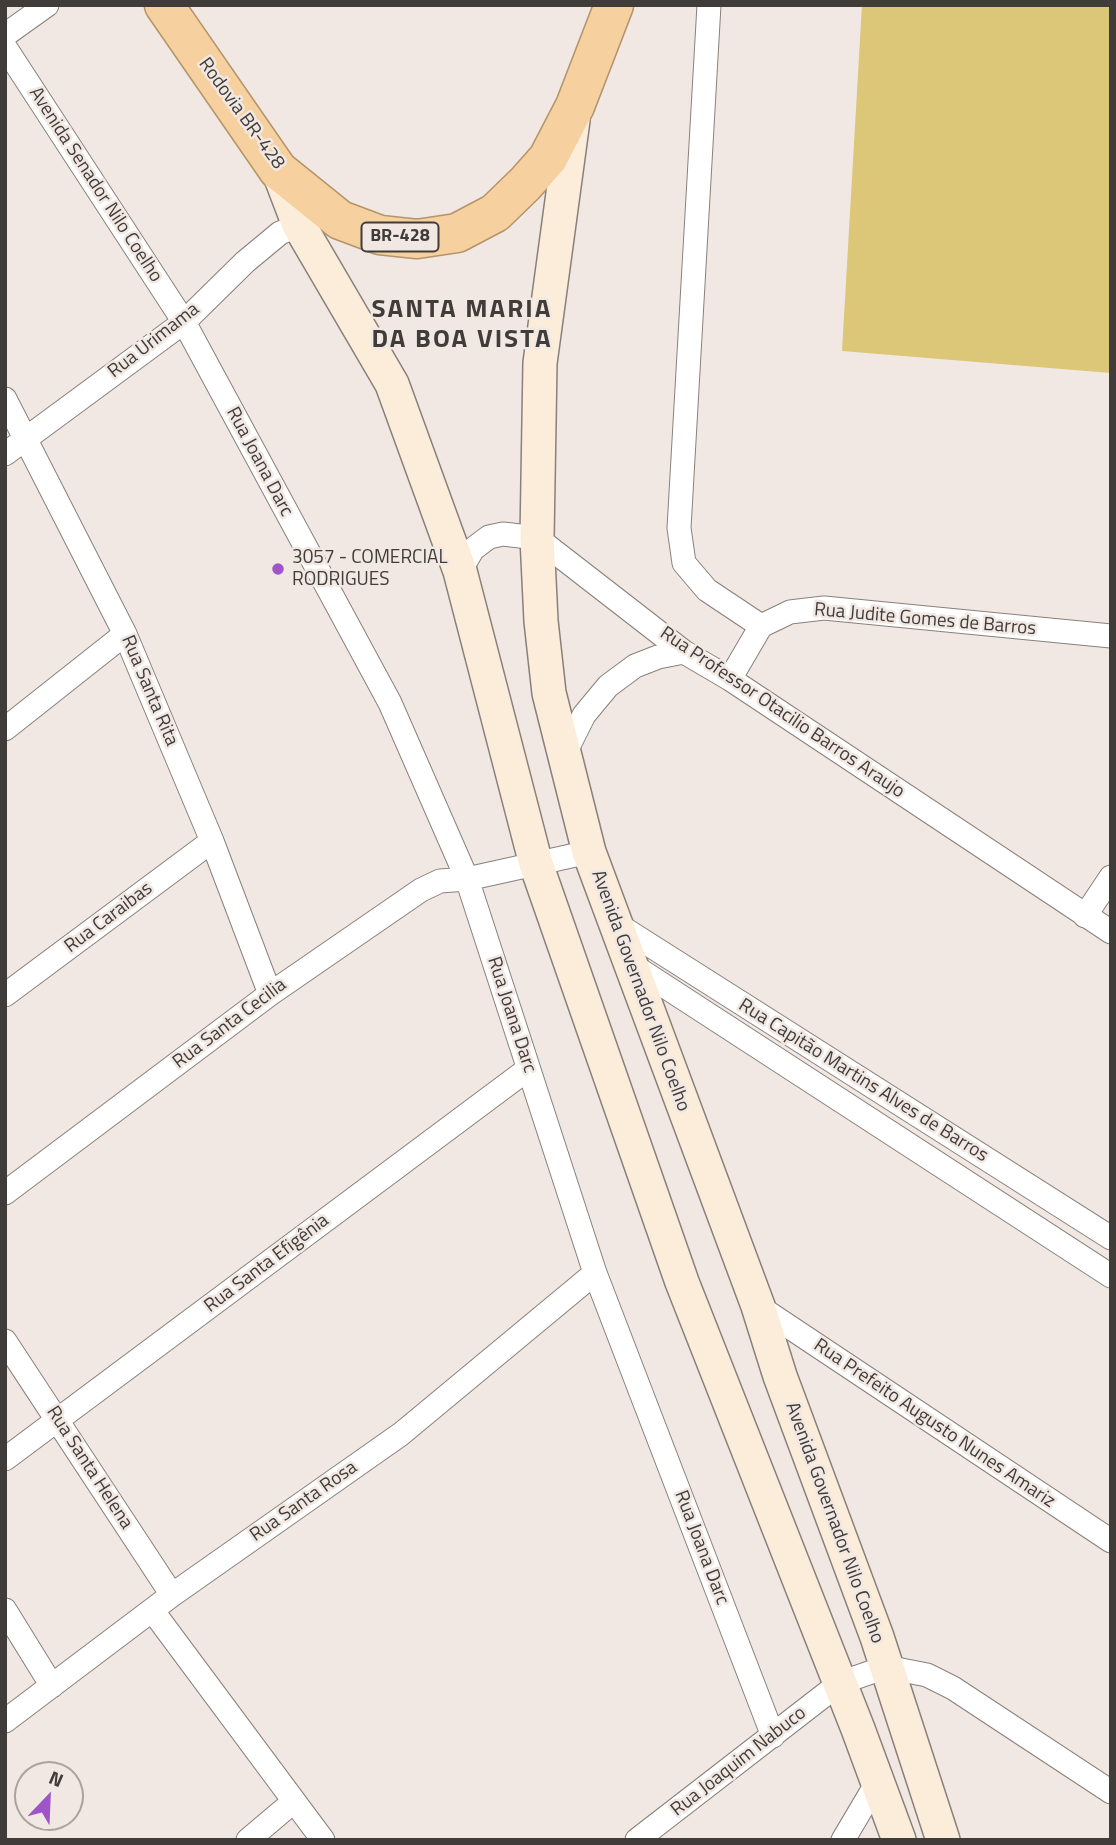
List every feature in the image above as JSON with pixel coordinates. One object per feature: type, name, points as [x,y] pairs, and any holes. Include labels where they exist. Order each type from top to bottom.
[{"type":"highway","name":"Rodovia BR-428","points":[[173,9],[278,170],[340,220],[380,235],[417,239],[457,233],[495,213],[548,158],[575,106],[614,5]]},
{"type":"main road","name":"Avenida Governador Nilo Coelho","points":[[575,106],[540,363],[537,538],[541,621],[548,681],[589,852],[758,1306],[780,1376],[886,1667],[943,1840]]},
{"type":"main road","points":[[278,170],[299,225],[392,384],[460,571],[536,864],[682,1282],[899,1840]]},
{"type":"street","points":[[5,35],[47,5]]},
{"type":"street","points":[[709,5],[678,528],[684,563],[707,590],[761,626],[730,679]]},
{"type":"street","name":"Avenida Senador Nilo Coelho","points":[[5,47],[184,322]]},
{"type":"street","name":"Rua Urimama","points":[[5,454],[184,322],[245,262],[280,233],[299,225]]},
{"type":"street","name":"Rua Joana Darc","points":[[184,322],[390,703],[467,879],[595,1273],[773,1736]]},
{"type":"street","name":"Rua Santa Rita","points":[[5,399],[125,634],[212,841],[270,994]]},
{"type":"street","points":[[460,571],[473,549],[489,537],[503,534],[537,538]]},
{"type":"street","name":"Rua Professor Otacilio Barros Araujo","points":[[537,538],[684,652],[730,679],[1111,932]]},
{"type":"street","name":"Rua Judite Gomes de Barros","points":[[761,626],[790,612],[824,608],[1111,636]]},
{"type":"street","points":[[5,729],[125,634]]},
{"type":"street","points":[[564,755],[584,715],[608,686],[635,666],[657,657],[684,652]]},
{"type":"street","name":"Rua Caraibas","points":[[5,995],[212,841]]},
{"type":"street","name":"Rua Santa Cecilia","points":[[5,1193],[270,994],[421,890],[440,881],[467,879],[589,852]]},
{"type":"street","points":[[1086,916],[1111,877]]},
{"type":"street","name":"Rua Capitão Martins Alves de Barros","points":[[615,923],[1111,1238]]},
{"type":"street","name":"Rua Capitão Martins Alves de Barros","points":[[629,963],[1111,1276]]},
{"type":"street","name":"Rua Santa Efigênia","points":[[5,1459],[528,1069]]},
{"type":"street","name":"Rua Santa Rosa","points":[[5,1721],[172,1595],[401,1434],[595,1273]]},
{"type":"street","name":"Rua Prefeito Augusto Nunes Amariz","points":[[758,1306],[1111,1541]]},
{"type":"street","name":"Rua Santa Helena","points":[[5,1341],[172,1595]]},
{"type":"street","points":[[5,1610],[52,1686]]},
{"type":"street","points":[[152,1611],[323,1840]]},
{"type":"street","points":[[886,1667],[927,1675],[953,1688],[1111,1792]]},
{"type":"street","name":"Rua Joaquim Nabuco","points":[[637,1840],[840,1683],[886,1667]]},
{"type":"street","points":[[843,1840],[878,1781]]},
{"type":"street","points":[[248,1840],[293,1802]]},
{"type":"shaded area","points":[[862,5],[1111,5],[1111,373],[842,351]]},
{"type":"place","name":"3057 - COMERCIAL RODRIGUES","points":[[278,569]]},
{"type":"district","name":"SANTA MARIA DA BOA VISTA","points":[[462,326]]}]
